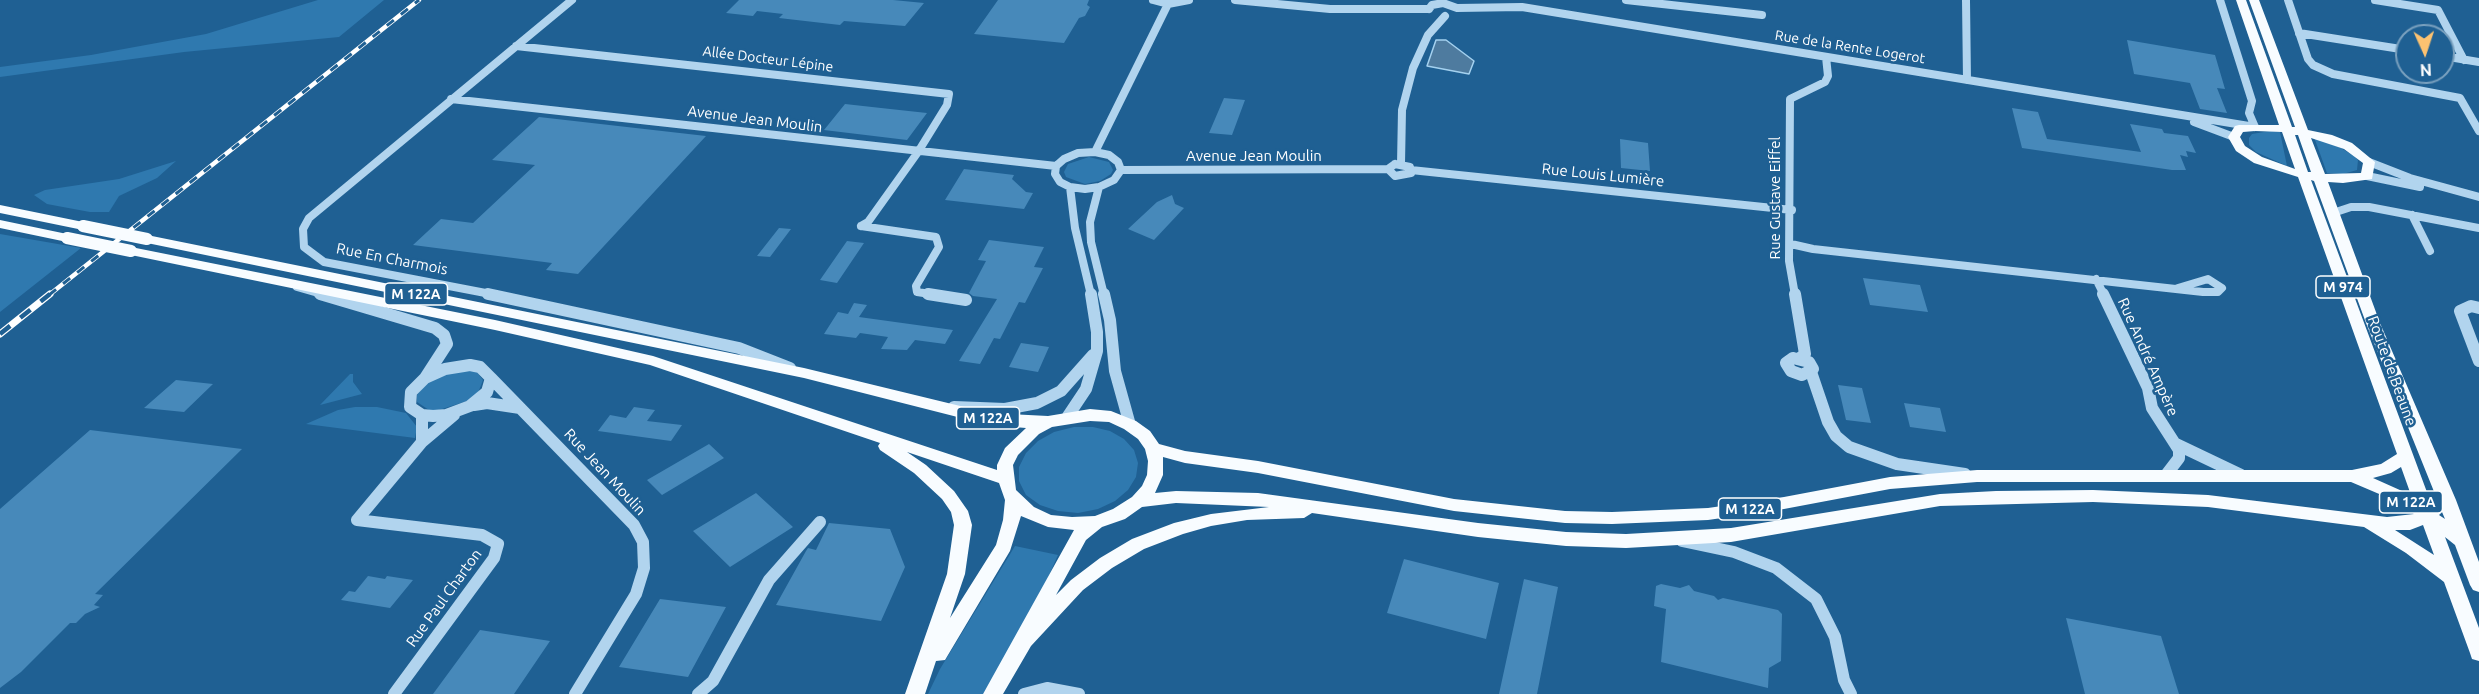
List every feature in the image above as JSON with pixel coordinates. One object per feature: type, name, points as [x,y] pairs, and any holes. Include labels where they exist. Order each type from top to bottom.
[{"type":"main road","name":"Route de Beaune","points":[[2241,0],[2310,197],[2479,653]]},
{"type":"main road","name":"Route de Beaune","points":[[2254,0],[2373,322],[2448,500],[2479,585]]},
{"type":"main road","points":[[2255,127],[2268,118],[2278,105]]},
{"type":"main road","points":[[2296,112],[2328,138]]},
{"type":"main road","points":[[2310,197],[2240,148],[2234,137],[2240,129],[2255,127],[2286,129],[2328,138],[2348,146],[2364,172]]},
{"type":"main road","points":[[2258,160],[2302,174],[2320,177],[2364,172]]},
{"type":"main road","points":[[2331,208],[2364,172]]},
{"type":"main road","name":"M 122A","points":[[0,209],[804,373],[928,405],[1011,422],[1048,422]]},
{"type":"main road","name":"M 122A","points":[[0,224],[495,325],[653,361],[1005,479]]},
{"type":"main road","points":[[1068,416],[1111,417],[1130,425],[1144,435],[1153,448],[1156,461],[1155,475],[1149,489],[1138,501],[1119,514],[1096,522],[1072,524],[1048,521],[1028,512],[1014,500],[1005,479],[1005,465],[1011,452],[1033,430],[1048,422],[1068,416]]},
{"type":"main road","points":[[834,422],[898,453],[920,469],[954,501],[962,519],[963,532],[956,574],[916,694]]},
{"type":"main road","name":"M 122A","points":[[1153,448],[1185,457],[1258,467],[1454,505],[1564,517],[1708,514],[1784,503],[1890,483],[1977,476],[2352,476],[2385,469],[2405,457]]},
{"type":"main road","name":"M 122A","points":[[2352,476],[2404,498],[2462,541]]},
{"type":"main road","name":"M 122A","points":[[1138,501],[1192,496],[1258,499],[1524,535],[1626,541],[1673,539],[1785,527],[1940,500],[1996,496],[2093,496],[2208,501],[2366,522],[2409,523],[2448,500]]},
{"type":"main road","points":[[916,694],[947,638],[1004,546],[1012,520],[1014,500]]},
{"type":"main road","points":[[1024,641],[1077,585],[1106,563],[1138,544],[1180,528],[1238,516],[1348,511]]},
{"type":"main road","points":[[993,694],[1024,641],[1069,552],[1080,535],[1096,522]]},
{"type":"main road","name":"M 122A","points":[[2366,522],[2412,548],[2452,579]]},
{"type":"street","name":"Rue En Charmois","points":[[573,0],[309,218],[303,229],[304,247],[324,262],[525,301],[739,348],[804,373]]},
{"type":"street","points":[[1153,0],[1168,4],[1189,0]]},
{"type":"street","points":[[1235,0],[1330,9],[1429,9],[1443,2],[1457,8],[1456,14],[1445,16],[1436,15],[1429,9]]},
{"type":"street","points":[[1626,0],[1762,15]]},
{"type":"street","points":[[1966,0],[1967,80]]},
{"type":"street","points":[[2220,0],[2252,101],[2249,113],[2255,127]]},
{"type":"street","points":[[2288,0],[2308,59],[2313,64],[2333,74],[2460,98],[2479,131]]},
{"type":"street","points":[[2375,0],[2438,10],[2464,60]]},
{"type":"street","points":[[1095,152],[1168,4]]},
{"type":"street","name":"Rue de la Rente Logerot","points":[[1457,8],[1522,7],[2255,127]]},
{"type":"street","points":[[1401,164],[1402,110],[1413,68],[1428,35],[1445,16]]},
{"type":"street","points":[[2299,33],[2395,48]]},
{"type":"street","name":"Allée Docteur Lépine","points":[[516,46],[676,61],[949,94],[947,105],[918,152]]},
{"type":"street","name":"Rue Gustave Eiffel","points":[[1826,57],[1828,76],[1825,82],[1790,99],[1792,210],[1789,261],[1805,354],[1800,358],[1788,359],[1787,367],[1796,373],[1811,372],[1816,380],[1828,422],[1836,436],[1849,447],[1871,457],[1898,464],[1977,476]]},
{"type":"street","points":[[2455,58],[2479,62]]},
{"type":"street","name":"Avenue Jean Moulin","points":[[451,99],[1056,166]]},
{"type":"street","name":"Rue de la Rente Logerot","points":[[2174,115],[2234,137]]},
{"type":"street","points":[[918,152],[868,222],[861,226],[936,237],[939,248],[916,286],[917,292],[966,300]]},
{"type":"street","points":[[1095,152],[1109,155],[1118,162],[1120,170],[1114,180],[1100,187],[1070,187],[1060,182],[1055,174],[1056,166],[1064,159],[1078,153],[1095,152]]},
{"type":"street","points":[[1388,169],[1401,164]]},
{"type":"street","points":[[1401,164],[1411,170]]},
{"type":"street","name":"Avenue Jean Moulin","points":[[1120,170],[1388,169],[1390,173],[1401,177],[1407,176],[1411,170]]},
{"type":"street","name":"Rue Louis Lumière","points":[[1411,170],[1792,210]]},
{"type":"street","points":[[2364,172],[2479,199]]},
{"type":"street","points":[[1068,416],[1083,396],[1097,351],[1097,332],[1087,272],[1075,228],[1070,187]]},
{"type":"street","points":[[1100,187],[1090,222],[1091,242],[1110,320],[1115,371],[1130,425]]},
{"type":"street","points":[[2331,208],[2369,207],[2479,228]]},
{"type":"street","points":[[2412,215],[2430,251]]},
{"type":"street","points":[[1791,243],[1814,249],[2178,288]]},
{"type":"street","name":"Rue André Ampère","points":[[2096,279],[2148,388],[2152,408],[2176,444]]},
{"type":"street","points":[[283,282],[328,298],[435,328],[444,335],[447,344],[425,378],[411,392],[410,407],[422,415],[446,415],[470,406],[487,392],[491,378]]},
{"type":"street","points":[[2479,308],[2471,306],[2460,311],[2479,362]]},
{"type":"street","points":[[928,405],[971,408],[1021,407],[1051,398],[1072,381],[1097,351]]},
{"type":"street","name":"Rue Jean Moulin","points":[[425,378],[445,369],[470,365],[487,371],[491,378],[634,525],[644,550],[643,579],[575,694]]},
{"type":"street","points":[[470,406],[487,404],[521,408]]},
{"type":"street","name":"Rue Paul Charton","points":[[393,694],[498,551],[495,540],[482,535],[357,520],[422,442],[459,411]]},
{"type":"street","points":[[422,415],[422,442]]},
{"type":"street","points":[[2166,475],[2179,458],[2176,444]]},
{"type":"street","points":[[2176,444],[2241,475]]},
{"type":"street","points":[[698,694],[713,681],[736,643],[769,579],[820,522]]},
{"type":"street","points":[[1673,539],[1734,552],[1776,567],[1816,600],[1835,637],[1844,680],[1851,694]]},
{"type":"street","points":[[1024,694],[1047,688],[1079,694]]},
{"type":"shaded area","points":[[318,0],[384,0],[339,37],[184,52],[0,77],[0,67],[91,55],[206,34]]},
{"type":"shaded area","points":[[1436,40],[1446,40],[1474,61],[1469,74],[1427,66]]},
{"type":"shaded area","points":[[2280,132],[2287,166],[2256,152],[2249,145],[2249,138],[2252,134]]},
{"type":"shaded area","points":[[2314,137],[2354,156],[2358,160],[2357,170],[2343,174],[2327,173]]},
{"type":"shaded area","points":[[1089,157],[1109,162],[1113,170],[1111,174],[1100,181],[1085,184],[1066,177],[1064,172],[1068,164]]},
{"type":"shaded area","points":[[176,161],[157,178],[119,196],[109,212],[90,212],[47,204],[34,195],[45,190],[119,179]]},
{"type":"shaded area","points":[[0,234],[81,248],[0,312]]},
{"type":"shaded area","points":[[476,371],[483,380],[478,393],[470,400],[439,410],[429,410],[417,402],[417,395],[427,382],[447,372]]},
{"type":"shaded area","points":[[350,374],[353,374],[353,382],[362,394],[320,405]]},
{"type":"shaded area","points":[[377,407],[406,413],[417,427],[415,438],[306,424],[338,410]]},
{"type":"shaded area","points":[[1074,427],[1093,427],[1110,431],[1124,439],[1134,450],[1138,463],[1136,477],[1128,490],[1115,501],[1098,509],[1078,513],[1058,511],[1040,505],[1026,495],[1019,481],[1019,467],[1026,453],[1038,441],[1054,432]]},
{"type":"shaded area","points":[[1015,546],[1058,555],[1035,607],[983,694],[928,694],[940,669]]},
{"type":"building","points":[[739,0],[893,0],[924,3],[905,26],[844,21],[840,25],[779,18],[783,14],[757,11],[753,16],[726,13]]},
{"type":"building","points":[[998,0],[1089,0],[1087,5],[1090,7],[1085,16],[1079,18],[1064,43],[974,34]]},
{"type":"building","points":[[2127,40],[2215,55],[2225,89],[2217,88],[2227,113],[2200,109],[2190,83],[2134,74]]},
{"type":"building","points":[[1224,98],[1245,100],[1232,135],[1209,133]]},
{"type":"building","points":[[845,104],[927,113],[907,140],[824,130]]},
{"type":"building","points":[[2012,108],[2038,112],[2047,139],[2141,152],[2130,124],[2162,129],[2164,133],[2188,136],[2196,153],[2186,151],[2188,157],[2180,155],[2186,170],[2172,170],[2022,148]]},
{"type":"building","points":[[539,117],[706,136],[578,274],[546,270],[552,263],[413,245],[441,219],[473,223],[535,165],[492,160]]},
{"type":"building","points":[[1620,139],[1648,143],[1650,171],[1621,168]]},
{"type":"building","points":[[964,169],[1014,175],[1012,179],[1026,192],[1033,193],[1024,209],[945,200]]},
{"type":"building","points":[[1172,195],[1175,204],[1184,208],[1154,240],[1128,229],[1157,202]]},
{"type":"building","points":[[779,228],[791,229],[770,257],[757,256]]},
{"type":"building","points":[[989,240],[1044,247],[1034,267],[1043,268],[1025,303],[1019,302],[1000,339],[994,338],[980,364],[959,361],[997,299],[973,296],[969,293],[986,261],[978,260]]},
{"type":"building","points":[[847,241],[864,243],[837,283],[820,280]]},
{"type":"building","points":[[1863,278],[1920,285],[1928,312],[1870,305]]},
{"type":"building","points":[[854,303],[867,305],[859,317],[953,330],[945,344],[915,340],[907,350],[881,349],[888,337],[860,333],[856,338],[824,334],[838,312],[848,314]]},
{"type":"building","points":[[1021,343],[1049,347],[1038,372],[1009,367]]},
{"type":"building","points":[[176,380],[213,384],[184,412],[144,408]]},
{"type":"building","points":[[1838,385],[1862,388],[1871,423],[1846,420]]},
{"type":"building","points":[[1904,403],[1940,408],[1946,432],[1910,427]]},
{"type":"building","points":[[634,407],[655,410],[647,421],[682,425],[671,441],[598,431],[610,415],[626,418]]},
{"type":"building","points":[[90,430],[242,449],[95,594],[103,595],[94,605],[100,607],[85,614],[76,623],[70,623],[21,672],[0,688],[0,509]]},
{"type":"building","points":[[709,444],[724,458],[662,495],[647,480]]},
{"type":"building","points":[[756,493],[793,527],[730,567],[693,531]]},
{"type":"building","points":[[829,523],[890,529],[905,567],[881,621],[776,605],[806,551],[808,548],[816,550]]},
{"type":"building","points":[[1404,559],[1499,583],[1486,639],[1387,613]]},
{"type":"building","points":[[368,576],[413,580],[390,608],[341,600],[349,591],[355,592]]},
{"type":"building","points":[[1524,579],[1558,587],[1537,694],[1499,694]]},
{"type":"building","points":[[1661,584],[1680,588],[1689,585],[1694,591],[1714,596],[1718,600],[1723,598],[1778,610],[1782,614],[1781,661],[1769,668],[1768,688],[1661,662],[1666,609],[1654,606],[1656,586]]},
{"type":"building","points":[[660,599],[726,607],[688,677],[619,667]]},
{"type":"building","points":[[2066,618],[2161,636],[2179,694],[2085,694]]},
{"type":"building","points":[[480,630],[550,641],[514,694],[433,694]]},
{"type":"railway","points":[[49,295],[419,0]]},
{"type":"railway","points":[[0,334],[50,294]]}]
